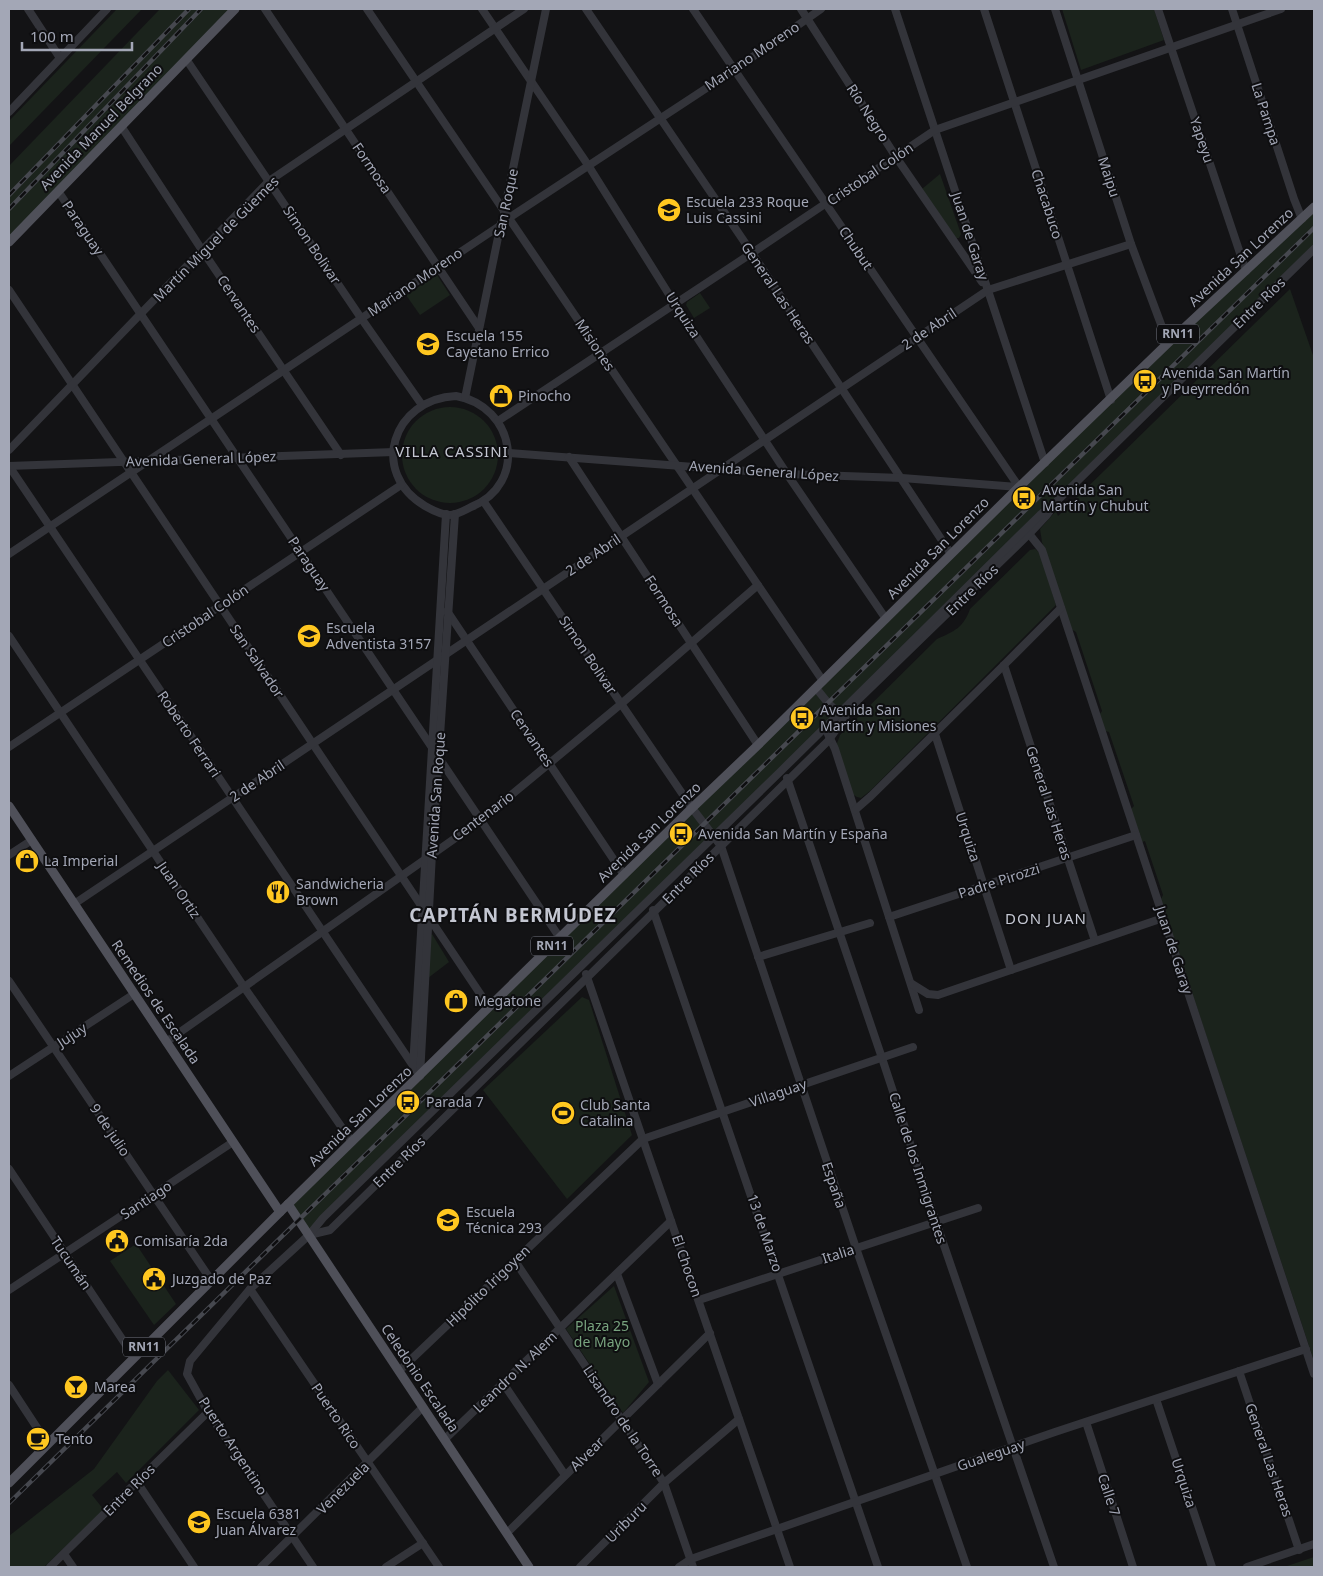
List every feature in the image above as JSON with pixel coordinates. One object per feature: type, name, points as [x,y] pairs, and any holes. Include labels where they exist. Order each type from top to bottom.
[{"type":"main road","name":"Avenida Manuel Belgrano","points":[[9,242],[235,9]]},
{"type":"main road","name":"Avenida San Lorenzo","points":[[9,1483],[288,1204],[824,681],[1019,487],[1111,400],[1168,342],[1314,208]]},
{"type":"main road","name":"Remedios de Escalada","points":[[9,806],[280,1212]]},
{"type":"main road","name":"Celedonio Escalada","points":[[288,1204],[529,1567]]},
{"type":"street","points":[[28,9],[60,58]]},
{"type":"street","points":[[9,112],[106,9]]},
{"type":"street","name":"Formosa","points":[[265,9],[480,328]]},
{"type":"street","name":"Misiones","points":[[368,9],[824,681]]},
{"type":"street","name":"Urquiza","points":[[482,9],[588,165],[675,304],[787,474],[886,619]]},
{"type":"street","name":"Martín Miguel de Güemes","points":[[9,450],[269,181],[524,9]]},
{"type":"street","name":"San Roque","points":[[465,398],[546,9]]},
{"type":"street","name":"General Las Heras","points":[[586,9],[752,253],[951,554]]},
{"type":"street","name":"Chubut","points":[[693,9],[1019,487]]},
{"type":"street","name":"Río Negro","points":[[801,9],[896,157],[988,290]]},
{"type":"street","name":"Mariano Moreno","points":[[9,554],[588,165],[734,70],[821,9]]},
{"type":"street","name":"Juan de Garay","points":[[895,9],[1045,463]]},
{"type":"street","name":"Chacabuco","points":[[984,9],[1111,400]]},
{"type":"street","name":"Maipu","points":[[1055,9],[1131,244],[1168,342]]},
{"type":"street","name":"Yapeyu","points":[[1158,9],[1246,271]]},
{"type":"street","name":"La Pampa","points":[[1232,9],[1302,219]]},
{"type":"street","name":"Cristobal Colón","points":[[498,421],[935,130],[1281,9]]},
{"type":"street","name":"Simon Bolivar","points":[[186,59],[422,405]]},
{"type":"street","name":"Cervantes","points":[[121,126],[202,250],[341,455]]},
{"type":"street","name":"Paraguay","points":[[58,191],[560,938]]},
{"type":"street","name":"2 de Abril","points":[[74,904],[988,290],[1131,244]]},
{"type":"street","name":"Entre Ríos","points":[[187,1374],[190,1361],[250,1289],[309,1235],[323,1218],[714,836],[824,729],[841,716],[1027,532],[1046,516],[1054,505],[1314,249]]},
{"type":"street","name":"San Salvador","points":[[9,290],[489,1007]]},
{"type":"street","points":[[444,397],[465,398],[483,406],[498,421],[510,453],[507,470],[500,486],[484,502],[455,514],[446,514],[432,510],[416,501],[401,485],[395,466],[394,452],[398,432],[408,416],[422,405],[444,397]]},
{"type":"street","name":"Avenida General López","points":[[9,466],[394,452]]},
{"type":"street","name":"Avenida General López","points":[[510,453],[787,474],[902,478],[1019,487]]},
{"type":"street","name":"Formosa","points":[[570,457],[758,745]]},
{"type":"street","name":"Roberto Ferrari","points":[[9,466],[420,1076]]},
{"type":"street","name":"Cristobal Colón","points":[[9,747],[401,485]]},
{"type":"street","name":"Simon Bolivar","points":[[484,502],[692,808]]},
{"type":"street","name":"Avenida San Roque","points":[[413,1067],[446,514]]},
{"type":"street","name":"Avenida San Roque","points":[[420,1076],[432,854],[455,514]]},
{"type":"street","name":"Juan de Garay","points":[[1027,532],[1042,550],[1314,1374]]},
{"type":"street","name":"Centenario","points":[[166,1042],[481,820],[692,644],[758,585]]},
{"type":"street","name":"Cervantes","points":[[440,601],[624,875]]},
{"type":"street","points":[[855,810],[935,734],[1061,608]]},
{"type":"street","name":"Juan Ortiz","points":[[9,636],[244,987],[352,1142]]},
{"type":"street","name":"General Las Heras","points":[[1004,666],[1095,941]]},
{"type":"street","points":[[816,688],[841,716]]},
{"type":"street","name":"Entre Ríos","points":[[309,1235],[330,1230],[830,738],[841,716]]},
{"type":"street","points":[[824,729],[830,738],[855,810],[919,1010]]},
{"type":"street","name":"Urquiza","points":[[935,734],[1012,970]]},
{"type":"street","name":"Calle de los Inmigrantes","points":[[782,770],[788,780],[1054,1567]]},
{"type":"street","name":"España","points":[[692,808],[721,846],[856,1248],[967,1567]]},
{"type":"street","name":"Padre Pirozzi","points":[[889,917],[1136,836]]},
{"type":"street","points":[[9,855],[32,840]]},
{"type":"street","name":"13 de Marzo","points":[[646,903],[655,912],[878,1567]]},
{"type":"street","points":[[910,983],[928,994],[938,995],[1163,918]]},
{"type":"street","points":[[758,957],[870,922]]},
{"type":"street","name":"El Chocon","points":[[580,967],[588,977],[790,1567]]},
{"type":"street","name":"9 de julio","points":[[9,980],[211,1280]]},
{"type":"street","name":"Jujuy","points":[[9,1076],[134,994]]},
{"type":"street","name":"Villaguay","points":[[642,1139],[913,1047]]},
{"type":"street","points":[[476,1069],[484,1078]]},
{"type":"street","points":[[406,1137],[414,1147]]},
{"type":"street","name":"Hipólito Irigoyen","points":[[399,1371],[642,1139]]},
{"type":"street","name":"Santiago","points":[[9,1290],[233,1142]]},
{"type":"street","name":"Tucumán","points":[[9,1169],[134,1357]]},
{"type":"street","name":"Italia","points":[[699,1300],[978,1208]]},
{"type":"street","name":"Leandro N. Alem","points":[[444,1439],[672,1221]]},
{"type":"street","name":"Lisandro de la Torre","points":[[515,1261],[664,1483],[692,1563]]},
{"type":"street","points":[[617,1274],[658,1384]]},
{"type":"street","name":"Puerto Rico","points":[[250,1289],[439,1567]]},
{"type":"street","name":"Alvear","points":[[507,1533],[710,1333]]},
{"type":"street","name":"Gualeguay","points":[[679,1567],[777,1529],[934,1474],[1306,1349]]},
{"type":"street","name":"General Las Heras","points":[[1239,1371],[1299,1550]]},
{"type":"street","name":"Puerto Argentino","points":[[187,1374],[208,1412],[313,1567]]},
{"type":"street","points":[[503,1383],[565,1475]]},
{"type":"street","points":[[9,1385],[47,1443]]},
{"type":"street","name":"Urquiza","points":[[1156,1399],[1212,1567]]},
{"type":"street","name":"Venezuela","points":[[261,1567],[423,1407]]},
{"type":"street","name":"Entre Ríos","points":[[50,1567],[208,1412]]},
{"type":"street","name":"Uriburu","points":[[580,1567],[664,1483],[740,1419]]},
{"type":"street","name":"Calle 7","points":[[1086,1422],[1133,1567]]},
{"type":"street","points":[[137,1482],[194,1567]]},
{"type":"street","points":[[386,1567],[424,1543]]},
{"type":"street","points":[[1247,1567],[1314,1544]]},
{"type":"street","points":[[64,1554],[73,1567]]},
{"type":"green space","points":[[117,9],[142,9],[9,146],[9,121]]},
{"type":"green space","points":[[160,9],[235,9],[9,242],[9,166]]},
{"type":"green space","points":[[1062,9],[1154,9],[1164,40],[1081,70]]},
{"type":"green space","points":[[940,174],[961,234],[959,238],[956,238],[922,189]]},
{"type":"green space","points":[[1314,207],[1314,249],[309,1235],[288,1204],[692,808]]},
{"type":"green space","points":[[437,275],[450,295],[420,315],[406,295]]},
{"type":"green space","points":[[1290,289],[1314,358],[1314,1361],[1161,899],[1163,895],[1145,841],[1142,842],[1131,809],[1134,806],[1109,732],[1105,731],[1100,714],[1102,711],[1076,632],[1071,629],[1042,542],[1040,529],[1056,511],[1058,516]]},
{"type":"green space","points":[[700,293],[710,308],[694,318],[686,305],[687,302]]},
{"type":"green space","points":[[450,407],[469,410],[484,421],[495,436],[498,455],[495,474],[484,489],[469,500],[450,503],[431,500],[416,489],[405,474],[402,455],[405,436],[416,421],[431,410]]},
{"type":"green space","points":[[1035,549],[1040,553],[1056,605],[870,791],[861,798],[852,794],[836,746],[840,735],[937,639],[954,631],[961,625],[970,609],[1030,550]]},
{"type":"green space","points":[[432,934],[449,962],[428,978],[429,938]]},
{"type":"green space","name":"Club Santa Catalina","points":[[582,997],[589,1000],[632,1135],[567,1199],[483,1090]]},
{"type":"green space","points":[[136,1244],[176,1304],[154,1325],[110,1261]]},
{"type":"green space","name":"Plaza 25 de Mayo","points":[[614,1286],[649,1382],[623,1413],[566,1329]]},
{"type":"green space","points":[[168,1370],[199,1410],[126,1483],[117,1472],[92,1495],[104,1510],[44,1567],[9,1567],[9,1536],[94,1469],[157,1381]]},
{"type":"green space","points":[[1314,1557],[1314,1567],[1284,1567]]},
{"type":"railway","points":[[9,195],[189,9]]},
{"type":"railway","points":[[9,209],[201,9]]},
{"type":"railway","points":[[9,1503],[1314,228]]},
{"type":"place","name":"Escuela 233 Roque Luis Cassini","points":[[669,210]]},
{"type":"place","name":"Escuela 155 Cayetano Errico","points":[[428,344]]},
{"type":"place","name":"Avenida San Martín y Pueyrredón","points":[[1145,381]]},
{"type":"place","name":"Pinocho","points":[[501,396]]},
{"type":"place","name":"Avenida San Martín y Chubut","points":[[1024,498]]},
{"type":"place","name":"Escuela Adventista 3157","points":[[309,636]]},
{"type":"place","name":"Avenida San Martín y Misiones","points":[[802,718]]},
{"type":"place","name":"Avenida San Martín y España","points":[[681,834]]},
{"type":"place","name":"La Imperial","points":[[27,861]]},
{"type":"place","name":"Sandwicheria Brown","points":[[278,892]]},
{"type":"place","name":"Megatone","points":[[456,1001]]},
{"type":"place","name":"Parada 7","points":[[408,1102]]},
{"type":"place","name":"Club Santa Catalina","points":[[563,1113]]},
{"type":"place","name":"Escuela Técnica 293","points":[[448,1220]]},
{"type":"place","name":"Comisaría 2da","points":[[117,1241]]},
{"type":"place","name":"Juzgado de Paz","points":[[154,1279]]},
{"type":"place","name":"Marea","points":[[76,1387]]},
{"type":"place","name":"Tento","points":[[38,1439]]},
{"type":"place","name":"Escuela 6381 Juan Álvarez","points":[[199,1522]]},
{"type":"district","name":"VILLA CASSINI","points":[[452,452]]},
{"type":"district","name":"CAPITÁN BERMÚDEZ","points":[[513,915]]},
{"type":"district","name":"DON JUAN","points":[[1046,919]]}]
